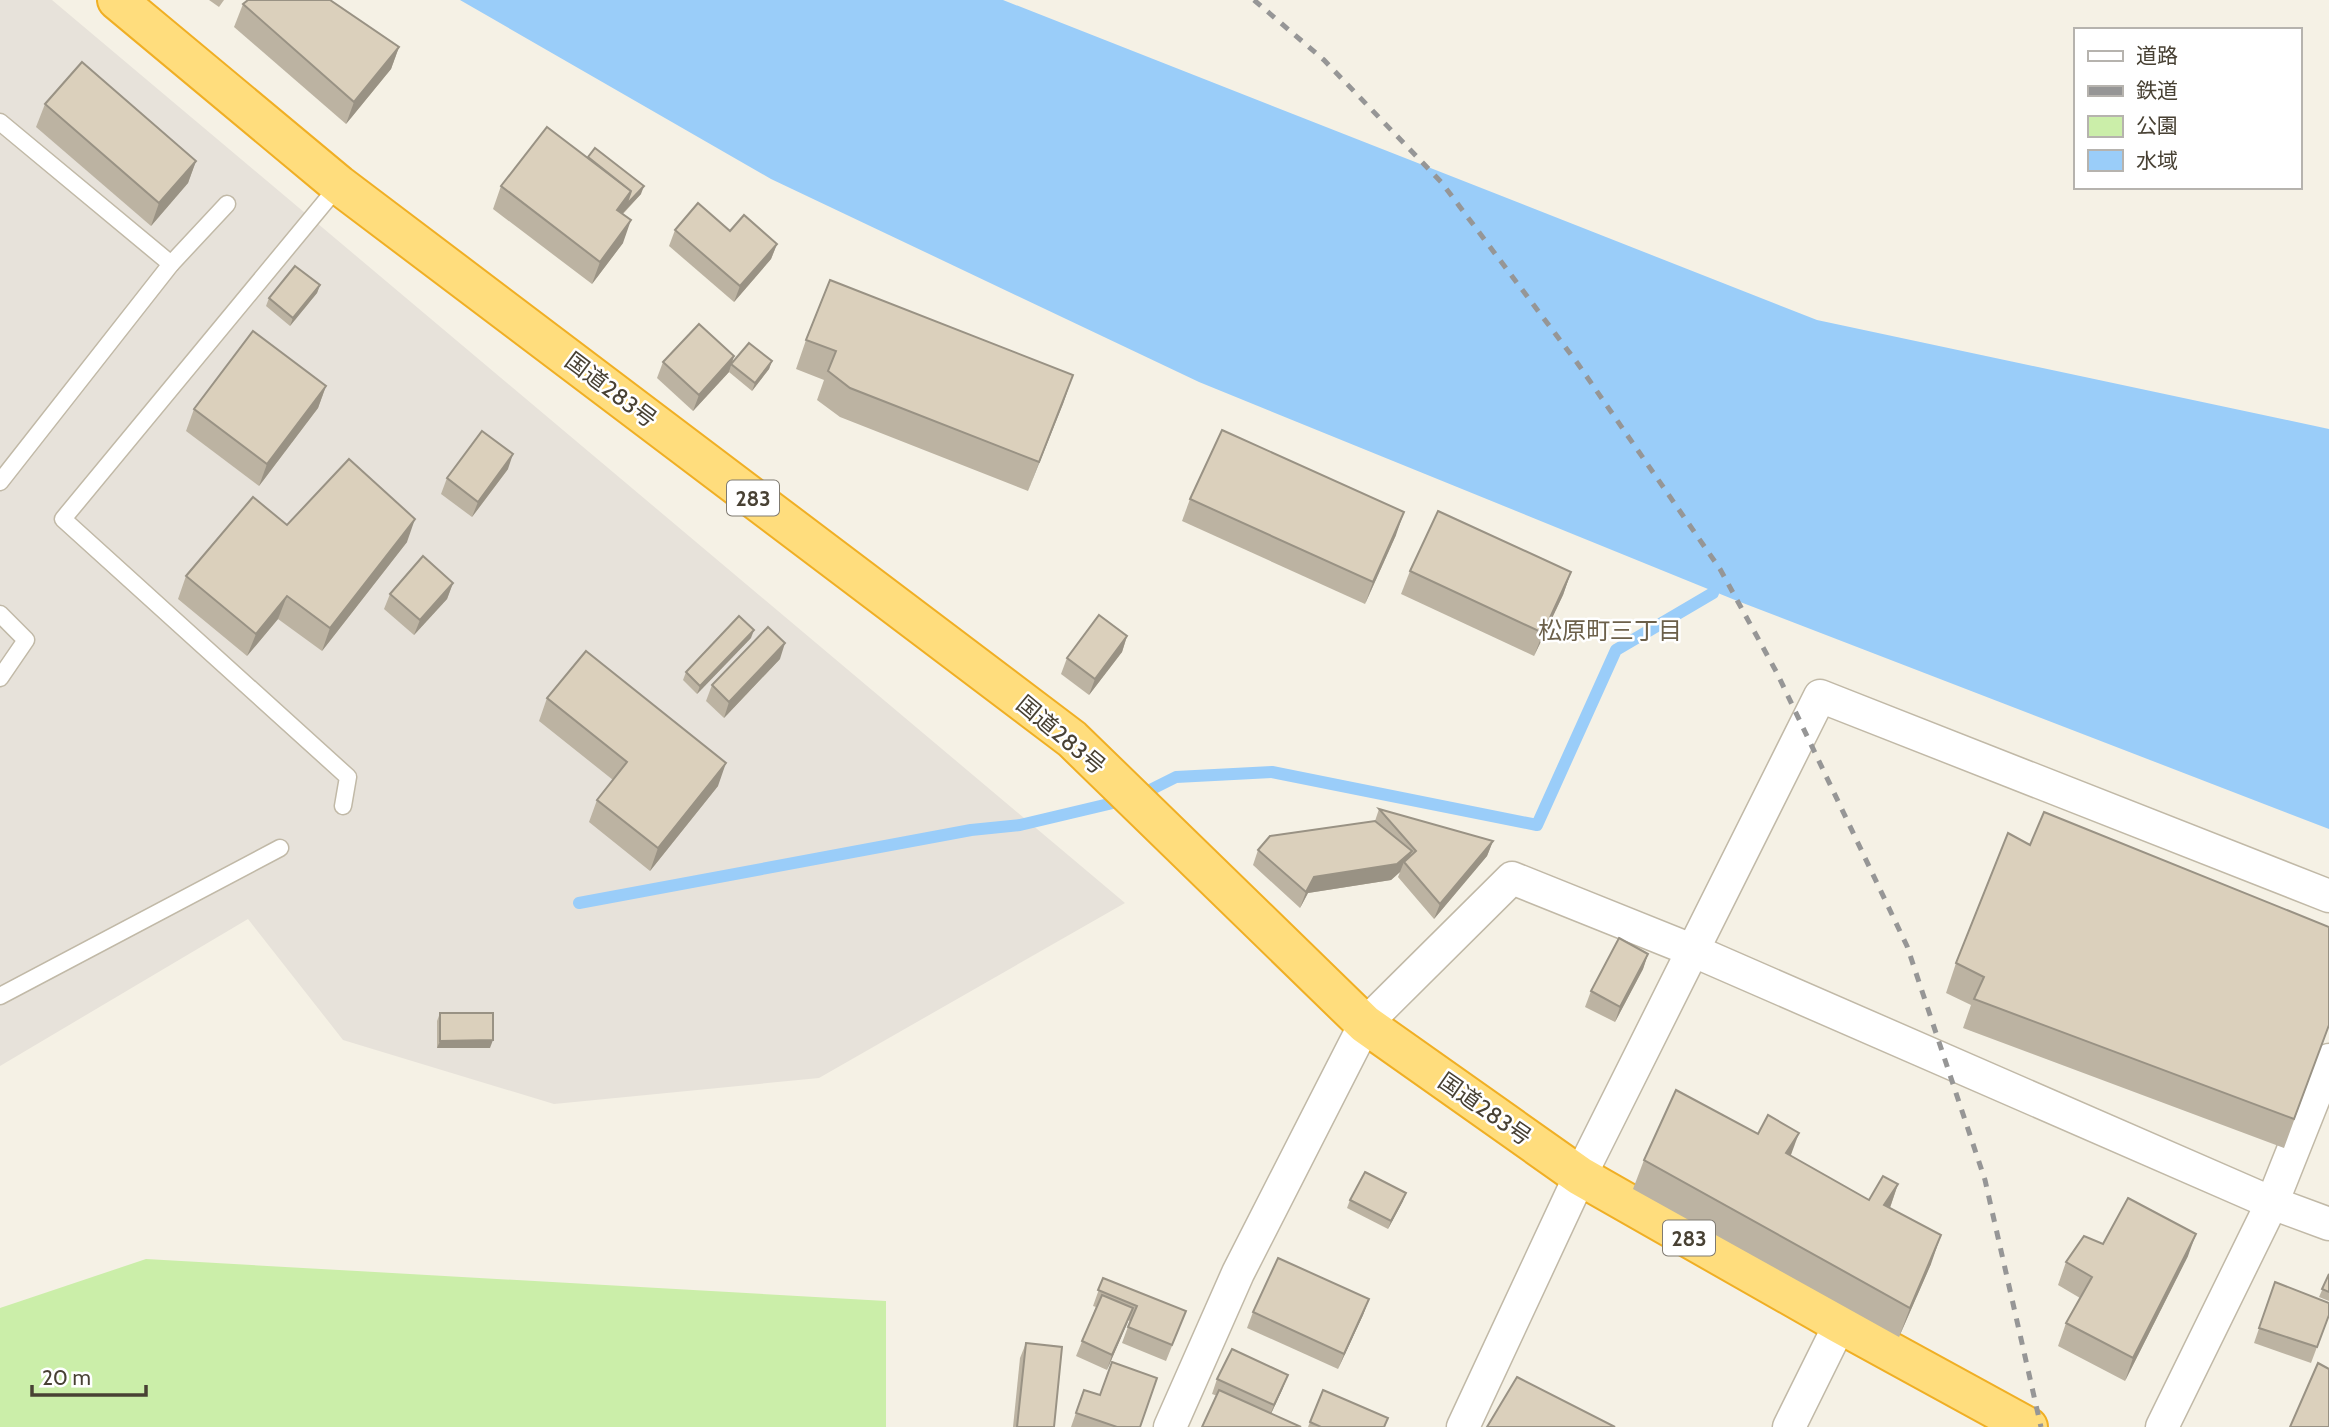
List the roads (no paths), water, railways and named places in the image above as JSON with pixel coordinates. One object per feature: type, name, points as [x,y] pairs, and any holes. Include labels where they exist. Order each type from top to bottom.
[{"type":"highway","name":"国道283号","points":[[117,0],[339,185],[1072,739],[1366,1024],[1580,1177],[2028,1427]]},
{"type":"street","points":[[1463,1427],[1580,1177],[1820,696],[2329,896]]},
{"type":"street","points":[[1170,1427],[1238,1273],[1366,1024],[1512,878],[1694,951],[2272,1203],[2329,1224]]},
{"type":"street","points":[[2162,1427],[2272,1203],[2329,1060]]},
{"type":"street","points":[[1789,1427],[1840,1324]]},
{"type":"lane","points":[[0,122],[171,264]]},
{"type":"lane","points":[[339,185],[63,519],[348,777],[343,806]]},
{"type":"lane","points":[[0,482],[171,264],[227,204]]},
{"type":"lane","points":[[0,614],[26,640],[0,678]]},
{"type":"lane","points":[[0,996],[280,848]]},
{"type":"water","points":[[460,0],[1003,0],[1817,320],[2329,429],[2329,829],[1735,600],[1199,382],[771,179]]},
{"type":"waterway","points":[[579,903],[971,830],[1020,825],[1134,798],[1176,777],[1272,772],[1537,825],[1616,650],[1713,593]]},
{"type":"railway","points":[[1254,0],[1324,60],[1442,183],[1578,364],[1720,569],[1777,673],[1907,946],[1985,1180],[2041,1427]]},
{"type":"district","name":"松原町三丁目","points":[[1610,630]]}]
